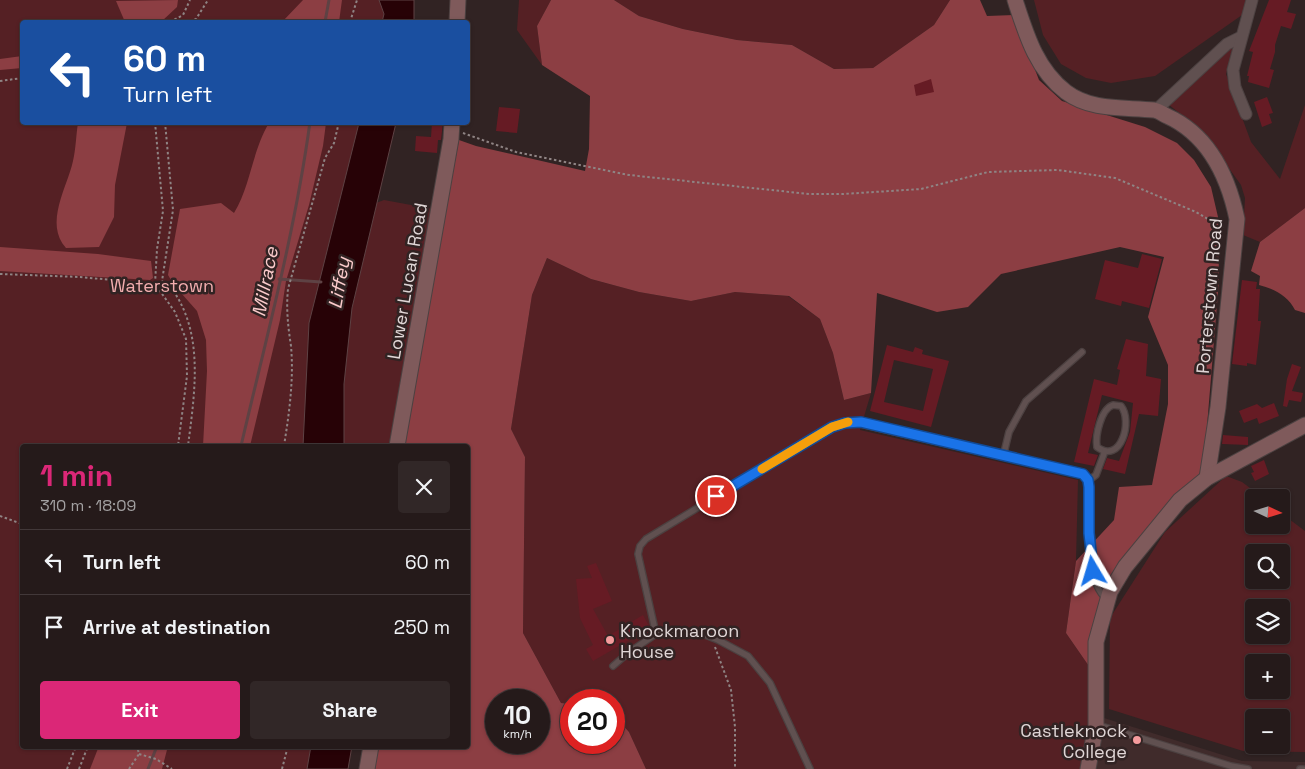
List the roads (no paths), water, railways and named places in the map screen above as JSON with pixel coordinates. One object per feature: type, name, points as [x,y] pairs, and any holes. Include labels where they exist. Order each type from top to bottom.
[{"type":"street","points":[[457,20],[458,0]]},
{"type":"street","name":"Porterstown Road","points":[[1015,0],[1033,50],[1047,74],[1066,92],[1094,105],[1119,110],[1156,110],[1182,123],[1203,143],[1222,170],[1232,192],[1237,219],[1236,236],[1212,459],[1207,478]]},
{"type":"street","points":[[1246,114],[1233,78],[1241,37],[1252,0]]},
{"type":"street","points":[[1156,110],[1233,39],[1241,37]]},
{"type":"street","name":"Lower Lucan Road","points":[[397,444],[427,283],[452,125]]},
{"type":"street","points":[[1088,769],[1096,724],[1096,642],[1108,599],[1125,567],[1180,500],[1207,478],[1305,425]]},
{"type":"street","points":[[367,769],[370,749]]},
{"type":"lane","points":[[1003,457],[1009,432],[1026,401],[1082,352]]},
{"type":"lane","points":[[1121,406],[1126,416],[1120,446],[1116,450],[1105,451],[1097,446],[1096,439],[1104,413],[1108,407],[1121,406]]},
{"type":"lane","points":[[656,634],[640,570],[638,554],[640,546],[646,539],[832,427],[845,423],[861,422],[1003,457],[1083,474],[1088,480],[1089,533],[1093,571],[1101,594],[1108,599]]},
{"type":"lane","points":[[1088,480],[1096,475],[1105,451]]},
{"type":"lane","points":[[613,666],[656,634],[704,634],[718,640],[748,656],[770,683],[810,769]]},
{"type":"lane","points":[[1096,724],[1230,766],[1248,769]]},
{"type":"water","points":[[379,0],[414,0],[414,20],[382,20],[384,14]]},
{"type":"water","name":"Liffey","points":[[358,125],[396,125],[352,308],[344,384],[344,444],[303,444],[309,323]]},
{"type":"water","points":[[310,749],[351,749],[348,769],[307,769]]},
{"type":"waterway","name":"Millrace","points":[[325,20],[329,0]]},
{"type":"waterway","name":"Millrace","points":[[241,444],[288,245],[310,125]]},
{"type":"waterway","name":"Liffey","points":[[279,279],[321,282]]},
{"type":"waterway","name":"Millrace","points":[[148,769],[156,749]]},
{"type":"place","name":"Knockmaroon House","points":[[610,640]]},
{"type":"place","name":"Castleknock College","points":[[1137,740]]},
{"type":"park label","name":"Waterstown","points":[[162,285]]}]
